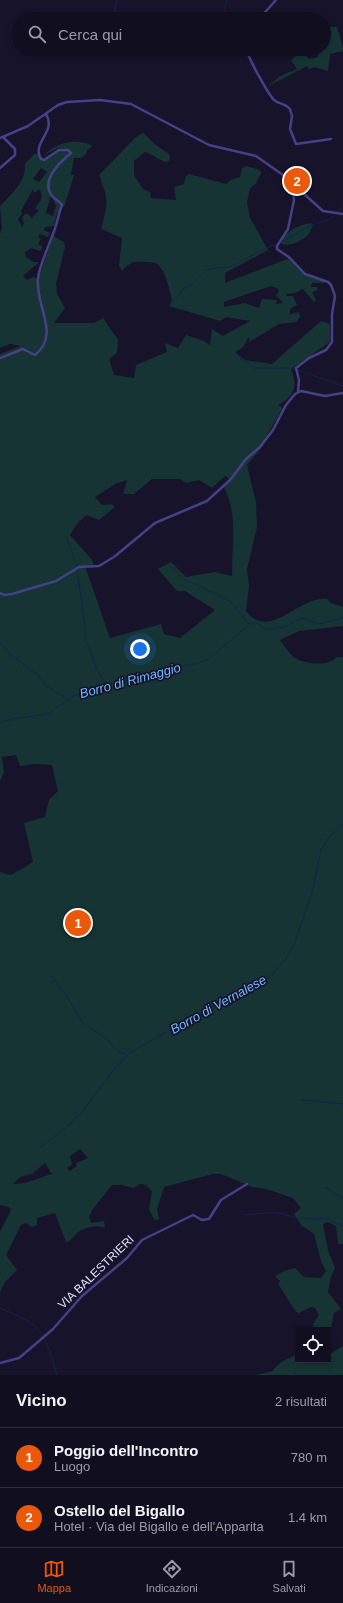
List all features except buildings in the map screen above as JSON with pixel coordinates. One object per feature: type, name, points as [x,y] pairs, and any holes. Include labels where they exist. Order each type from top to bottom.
[{"type":"street","points":[[265,12],[276,0]]},
{"type":"street","points":[[247,56],[260,76],[267,91],[274,99],[290,109],[292,116],[290,129],[296,144],[331,139]]},
{"type":"street","points":[[0,168],[15,155],[15,149],[1,137],[28,126],[58,105],[67,102],[100,100],[131,104],[209,145],[256,156],[292,183],[323,211],[343,214]]},
{"type":"street","points":[[0,358],[23,349],[35,355],[45,345],[48,329],[39,301],[38,277],[62,205],[51,195],[50,184],[52,170],[71,153],[68,150],[59,150],[44,160],[38,155],[41,140],[49,129],[49,119],[46,114]]},
{"type":"street","points":[[0,593],[4,595],[12,594],[56,581],[79,567],[99,566],[114,557],[155,523],[207,501],[231,479],[246,459],[260,447],[273,430],[286,405],[298,392],[299,380],[296,368],[309,358],[326,350],[332,342],[332,314],[335,296],[328,282],[304,274],[290,258],[277,249],[276,246],[288,229],[294,200],[292,183]]},
{"type":"street","points":[[298,392],[325,396],[343,393]]},
{"type":"street","name":"VIA BALESTRIERI","points":[[0,1363],[19,1358],[53,1328],[82,1296],[127,1258],[142,1240],[193,1215],[202,1220],[208,1219],[221,1200],[248,1184]]},
{"type":"green space","points":[[331,27],[337,27],[343,51],[331,54]]},
{"type":"green space","points":[[296,56],[306,56],[309,59],[330,56],[328,71],[314,67],[309,69],[307,66],[267,87],[280,76],[297,69],[291,60]]},
{"type":"green space","points":[[143,133],[169,154],[170,158],[168,162],[165,162],[145,152],[134,161],[134,175],[143,189],[150,192],[151,198],[176,200],[174,187],[184,184],[186,176],[189,174],[226,184],[231,180],[240,177],[242,168],[246,166],[260,170],[261,173],[256,184],[250,188],[247,202],[250,218],[268,250],[225,273],[225,283],[290,258],[305,274],[323,280],[325,283],[312,283],[311,287],[317,287],[318,290],[312,292],[316,300],[314,302],[303,289],[294,293],[286,294],[287,296],[293,296],[297,305],[290,309],[290,314],[299,312],[300,317],[296,322],[279,324],[249,342],[250,338],[247,339],[246,344],[235,352],[245,360],[272,364],[321,321],[330,324],[330,342],[291,369],[294,381],[294,390],[284,402],[278,405],[283,408],[264,440],[263,446],[247,465],[256,502],[257,527],[247,569],[249,586],[246,611],[255,619],[265,622],[285,616],[305,604],[316,600],[327,599],[331,603],[343,607],[343,626],[299,631],[280,640],[295,658],[305,662],[316,664],[328,662],[337,657],[343,657],[343,1244],[338,1244],[336,1226],[328,1222],[323,1224],[328,1250],[335,1268],[331,1277],[328,1292],[341,1309],[334,1313],[331,1328],[331,1327],[314,1327],[313,1324],[319,1315],[315,1308],[311,1307],[299,1313],[296,1312],[278,1284],[280,1281],[275,1276],[284,1271],[295,1268],[304,1277],[321,1278],[326,1271],[321,1261],[314,1234],[301,1225],[294,1214],[301,1208],[293,1198],[266,1189],[252,1187],[221,1174],[213,1174],[164,1187],[157,1209],[159,1219],[155,1220],[149,1210],[152,1191],[146,1185],[140,1184],[133,1188],[122,1185],[112,1185],[92,1210],[89,1217],[91,1223],[104,1221],[105,1227],[85,1228],[77,1233],[70,1241],[66,1242],[55,1213],[37,1218],[37,1225],[32,1227],[26,1223],[21,1225],[6,1255],[17,1270],[5,1282],[0,1292],[0,1232],[11,1210],[9,1207],[0,1205],[0,872],[11,875],[33,862],[24,823],[45,817],[49,800],[58,791],[52,765],[36,764],[20,766],[16,755],[2,757],[4,772],[0,781],[0,354],[21,346],[10,344],[0,348],[0,234],[2,228],[0,206],[21,181],[25,170],[25,164],[34,154],[39,153],[44,160],[59,150],[67,149],[58,148],[43,156],[53,148],[65,143],[78,142],[91,145],[92,147],[87,150],[86,154],[81,158],[74,158],[71,175],[74,175],[65,205],[57,213],[54,226],[45,227],[44,230],[50,233],[48,237],[40,234],[38,237],[41,239],[38,244],[42,246],[42,250],[40,251],[31,248],[25,252],[26,257],[33,262],[39,262],[23,276],[27,280],[34,277],[38,280],[53,236],[64,242],[65,247],[56,284],[57,294],[65,308],[54,323],[94,323],[103,318],[118,340],[117,353],[109,359],[114,375],[134,378],[136,365],[167,352],[165,343],[178,348],[186,335],[204,341],[210,345],[212,329],[223,336],[250,321],[226,317],[220,321],[169,306],[172,300],[167,280],[163,271],[156,263],[135,262],[127,266],[122,271],[119,266],[122,238],[101,229],[106,207],[106,196],[99,175],[136,137]],"holes":[[[41,168],[47,172],[39,182],[33,179]],[[33,189],[34,193],[40,189],[42,198],[35,209],[39,210],[32,218],[28,214],[25,214],[22,218],[24,224],[22,226],[18,219],[22,214],[21,211]],[[51,195],[56,206],[53,216],[46,213]],[[271,286],[277,288],[279,291],[276,295],[283,303],[276,304],[277,300],[262,299],[259,308],[245,303],[224,307],[224,302]],[[225,476],[231,480],[224,487],[233,519],[232,576],[215,572],[186,577],[171,562],[158,569],[177,591],[185,591],[215,610],[180,638],[164,634],[161,624],[110,638],[85,566],[93,568],[93,561],[70,535],[77,524],[86,515],[99,520],[115,507],[112,504],[102,505],[95,497],[117,483],[127,480],[123,494],[134,494],[152,479],[180,479],[186,483],[199,480],[212,488]],[[80,1149],[88,1158],[76,1163],[77,1166],[70,1171],[67,1168],[72,1165],[70,1156]],[[45,1163],[51,1173],[54,1173],[25,1183],[13,1184],[20,1177],[32,1174]]]},
{"type":"green space","points":[[311,223],[313,227],[308,235],[302,239],[287,245],[280,243],[293,229],[301,225]]},
{"type":"green space","points":[[343,1346],[343,1375],[256,1375],[273,1371],[280,1363],[295,1356],[295,1363],[331,1363],[331,1353]]},
{"type":"waterway","points":[[114,12],[117,0]]},
{"type":"waterway","points":[[226,12],[227,0]]},
{"type":"waterway","points":[[337,212],[343,207]]},
{"type":"waterway","points":[[280,243],[309,226],[331,219],[333,216]]},
{"type":"waterway","points":[[169,306],[183,289],[192,284],[206,270],[230,267],[271,246],[277,245]]},
{"type":"waterway","points":[[237,356],[255,368],[291,368],[343,386]]},
{"type":"waterway","points":[[67,539],[77,566]]},
{"type":"waterway","points":[[169,565],[183,578],[230,601],[249,624]]},
{"type":"waterway","points":[[77,570],[85,626],[85,638],[97,670],[108,686]]},
{"type":"waterway","name":"Borro di Rimaggio","points":[[0,723],[12,719],[48,714],[75,695],[113,686],[141,675],[166,670],[172,666],[192,665],[201,662],[210,658],[251,623],[256,623],[267,630],[287,626],[301,618],[319,624],[343,618]]},
{"type":"waterway","points":[[0,643],[11,655],[39,676],[45,685],[68,699]]},
{"type":"waterway","name":"Borro di Vernalese","points":[[41,1147],[64,1129],[82,1112],[115,1068],[131,1052],[212,1007],[235,998],[273,974],[287,957],[294,945],[313,889],[321,850],[329,837],[343,824]]},
{"type":"waterway","points":[[51,976],[66,995],[83,1023],[106,1038],[116,1050],[127,1055]]},
{"type":"waterway","points":[[302,1100],[343,1104]]},
{"type":"waterway","points":[[326,1187],[343,1199]]},
{"type":"waterway","points":[[243,1215],[275,1212],[297,1218],[328,1219],[343,1226]]},
{"type":"waterway","points":[[0,1308],[27,1321],[43,1335],[57,1375]]},
{"type":"place","name":"Ostello del Bigallo","points":[[297,181]]},
{"type":"place","name":"Poggio dell'Incontro","points":[[78,923]]}]
